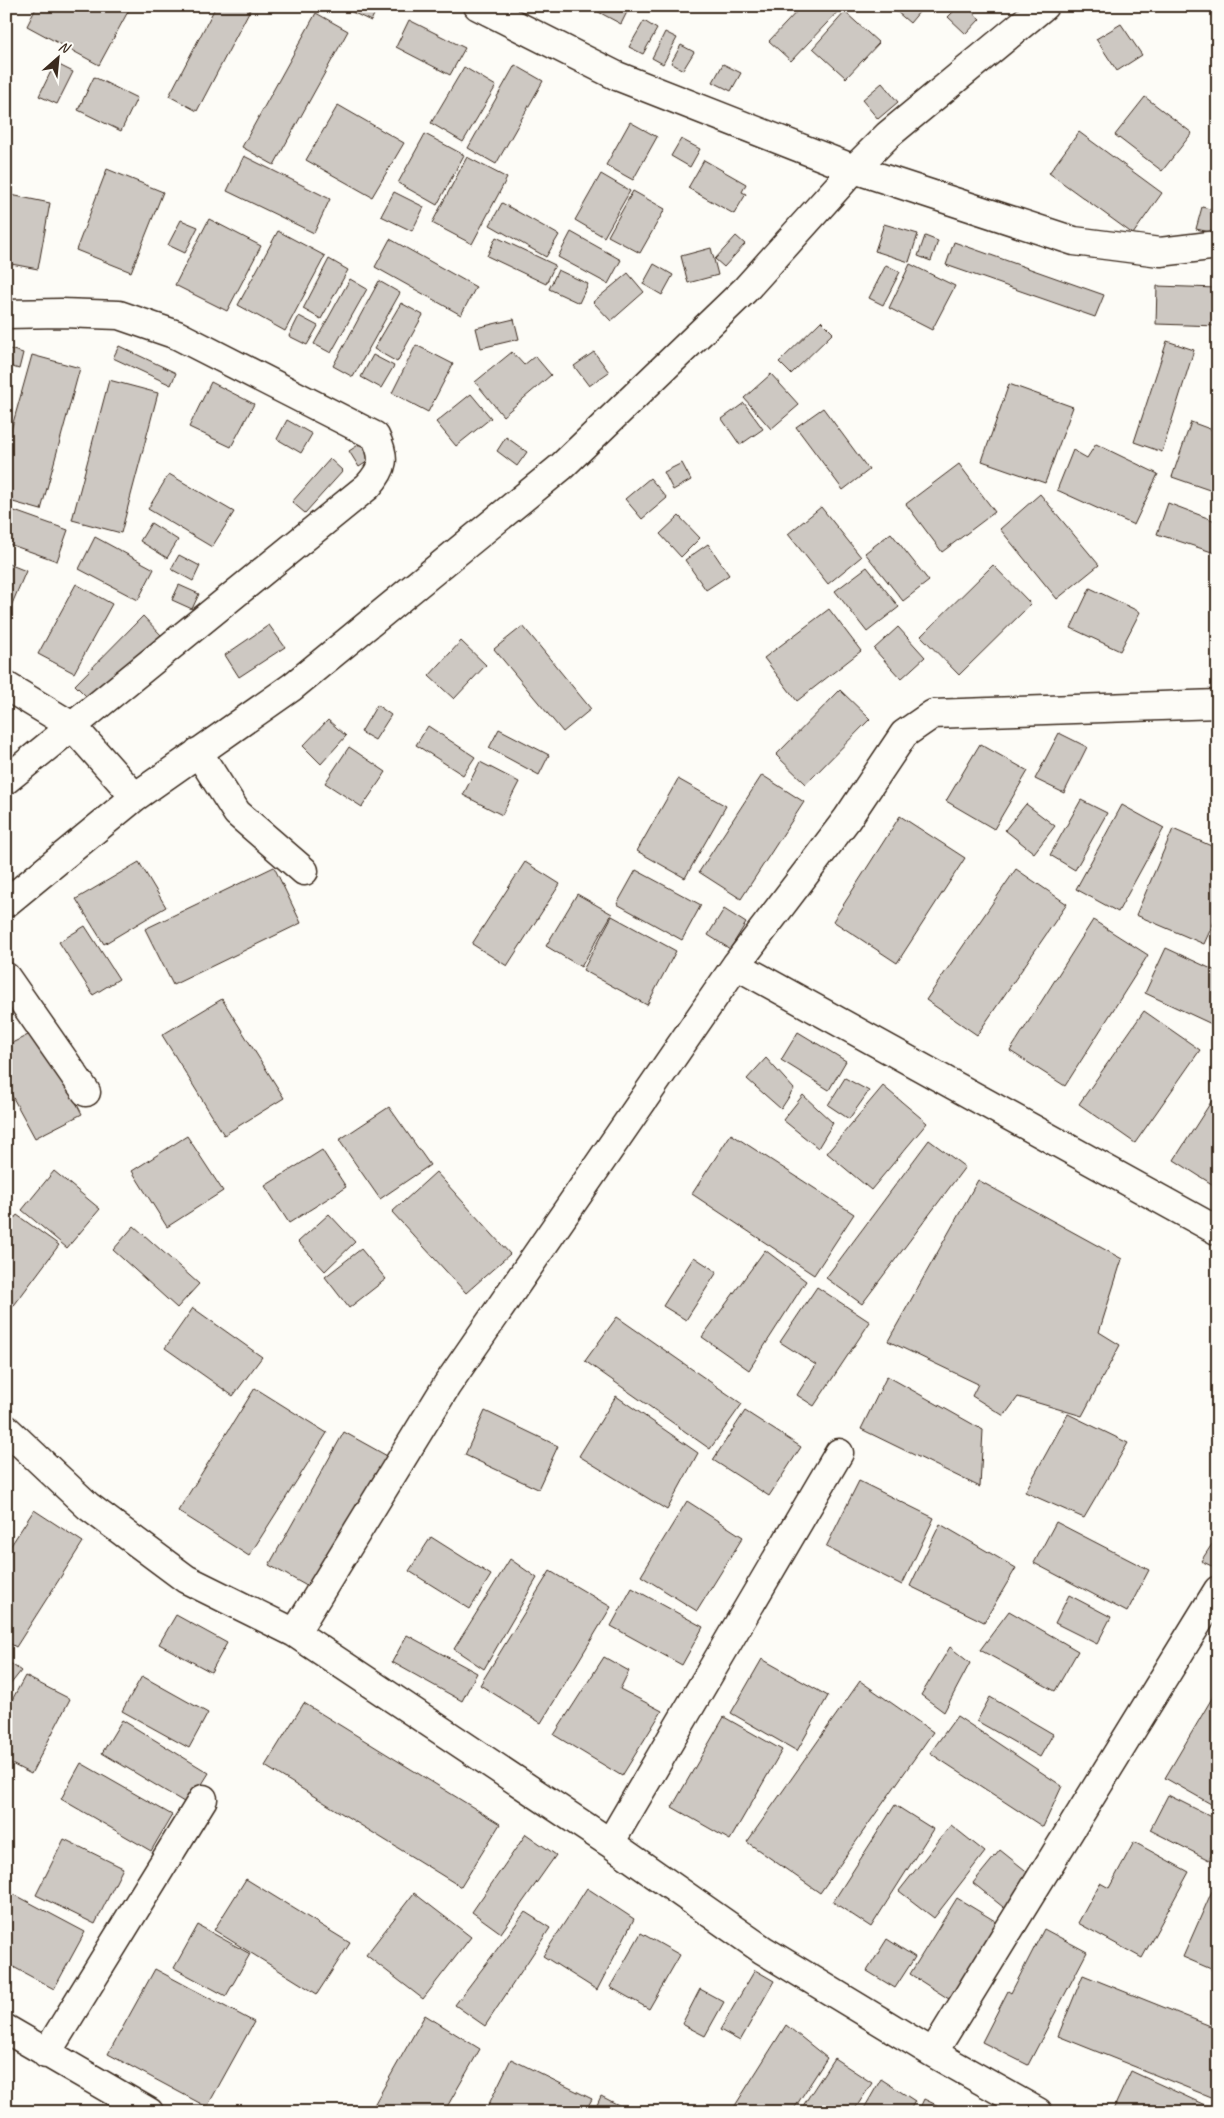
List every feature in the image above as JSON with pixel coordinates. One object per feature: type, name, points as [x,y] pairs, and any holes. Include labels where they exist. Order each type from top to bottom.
[{"type":"street","points":[[478,6],[617,76],[854,169],[1074,241],[1160,252],[1218,245]]},
{"type":"street","points":[[6,903],[135,797],[292,687],[561,468],[745,290],[854,169],[888,135],[1044,6]]},
{"type":"street","points":[[6,314],[119,315],[177,335],[374,436],[383,452],[380,473],[368,486],[6,780]]},
{"type":"street","points":[[6,686],[72,726],[135,797]]},
{"type":"street","points":[[295,1634],[447,1385],[736,965],[847,819],[904,734],[933,714],[1218,704]]},
{"type":"street","points":[[198,752],[237,813],[304,871]]},
{"type":"street","points":[[736,965],[1218,1231]]},
{"type":"street","points":[[6,977],[86,1092]]},
{"type":"street","points":[[6,1429],[88,1506],[186,1580],[295,1634],[610,1843],[763,1950],[933,2053],[1038,2112]]},
{"type":"street","points":[[610,1843],[839,1453]]},
{"type":"street","points":[[933,2053],[1218,1590]]},
{"type":"street","points":[[46,2054],[204,1800]]},
{"type":"street","points":[[6,2029],[46,2054],[149,2112]]},
{"type":"building","points":[[37,6],[131,6],[99,65],[27,26]]},
{"type":"building","points":[[216,6],[252,6],[197,111],[169,96]]},
{"type":"building","points":[[355,6],[378,6],[371,21],[352,12]]},
{"type":"building","points":[[594,6],[630,6],[621,24],[593,9]]},
{"type":"building","points":[[802,6],[843,6],[791,61],[769,41]]},
{"type":"building","points":[[890,6],[915,6],[920,11],[910,23]]},
{"type":"building","points":[[959,6],[966,6],[980,19],[966,34],[948,17]]},
{"type":"building","points":[[845,12],[879,43],[846,78],[813,48]]},
{"type":"building","points":[[316,13],[348,31],[274,165],[242,147]]},
{"type":"building","points":[[409,20],[465,48],[450,75],[396,47]]},
{"type":"building","points":[[644,21],[657,29],[643,54],[629,47]]},
{"type":"building","points":[[1121,24],[1142,55],[1117,71],[1096,39]]},
{"type":"building","points":[[665,32],[677,38],[663,64],[652,58]]},
{"type":"building","points":[[681,45],[694,52],[683,70],[671,63]]},
{"type":"building","points":[[55,63],[73,72],[57,104],[39,96]]},
{"type":"building","points":[[723,64],[741,73],[731,91],[713,82]]},
{"type":"building","points":[[515,65],[543,81],[496,164],[468,148]]},
{"type":"building","points":[[464,67],[496,86],[463,142],[431,123]]},
{"type":"building","points":[[94,77],[137,98],[121,131],[78,110]]},
{"type":"building","points":[[882,83],[898,102],[878,119],[862,100]]},
{"type":"building","points":[[1145,97],[1192,133],[1162,171],[1115,135]]},
{"type":"building","points":[[338,105],[404,143],[372,197],[306,160]]},
{"type":"building","points":[[630,122],[657,137],[633,180],[606,165]]},
{"type":"building","points":[[1079,132],[1162,193],[1133,234],[1049,173]]},
{"type":"building","points":[[425,134],[464,155],[437,205],[398,183]]},
{"type":"building","points":[[681,139],[700,149],[690,167],[671,156]]},
{"type":"building","points":[[244,156],[330,199],[314,233],[227,191]]},
{"type":"building","points":[[467,157],[507,178],[472,244],[432,223]]},
{"type":"building","points":[[704,160],[746,184],[742,192],[746,194],[734,214],[688,188]]},
{"type":"building","points":[[107,169],[163,192],[131,272],[76,250]]},
{"type":"building","points":[[601,174],[630,191],[604,237],[575,220]]},
{"type":"building","points":[[633,191],[665,209],[640,253],[608,236]]},
{"type":"building","points":[[394,192],[424,207],[412,231],[381,216]]},
{"type":"building","points":[[6,194],[50,203],[38,269],[6,263]]},
{"type":"building","points":[[502,203],[559,235],[546,257],[490,225]]},
{"type":"building","points":[[1202,207],[1218,211],[1214,233],[1196,229]]},
{"type":"building","points":[[209,219],[261,246],[227,311],[175,285]]},
{"type":"building","points":[[181,220],[198,227],[185,253],[168,245]]},
{"type":"building","points":[[884,224],[918,234],[909,262],[875,251]]},
{"type":"building","points":[[278,231],[325,256],[285,331],[238,305]]},
{"type":"building","points":[[571,232],[621,260],[608,284],[558,257]]},
{"type":"building","points":[[736,236],[745,244],[724,267],[715,259]]},
{"type":"building","points":[[925,236],[938,241],[931,261],[918,256]]},
{"type":"building","points":[[496,237],[555,265],[546,284],[487,256]]},
{"type":"building","points":[[390,239],[476,287],[461,315],[375,267]]},
{"type":"building","points":[[954,242],[1104,295],[1095,317],[946,265]]},
{"type":"building","points":[[711,248],[718,275],[688,283],[681,256]]},
{"type":"building","points":[[329,259],[348,270],[321,319],[303,309]]},
{"type":"building","points":[[654,264],[673,275],[662,295],[643,284]]},
{"type":"building","points":[[910,264],[955,286],[932,330],[889,308]]},
{"type":"building","points":[[886,265],[900,272],[883,305],[869,298]]},
{"type":"building","points":[[558,270],[588,284],[579,303],[549,289]]},
{"type":"building","points":[[628,273],[644,292],[611,321],[593,302]]},
{"type":"building","points":[[350,279],[367,289],[331,353],[314,344]]},
{"type":"building","points":[[379,281],[400,293],[353,377],[333,366]]},
{"type":"building","points":[[1157,286],[1218,288],[1218,326],[1156,324]]},
{"type":"building","points":[[401,303],[423,315],[397,362],[374,349]]},
{"type":"building","points":[[299,316],[318,326],[307,345],[289,336]]},
{"type":"building","points":[[514,319],[519,339],[481,348],[476,328]]},
{"type":"building","points":[[821,321],[833,333],[791,374],[779,362]]},
{"type":"building","points":[[1167,341],[1194,350],[1162,452],[1134,442]]},
{"type":"building","points":[[416,345],[453,364],[428,412],[392,393]]},
{"type":"building","points":[[119,346],[176,373],[171,385],[113,358]]},
{"type":"building","points":[[6,348],[23,353],[19,369],[6,365]]},
{"type":"building","points":[[512,352],[524,365],[535,356],[551,375],[503,416],[475,382]]},
{"type":"building","points":[[594,352],[609,372],[589,386],[574,366]]},
{"type":"building","points":[[32,355],[80,368],[41,510],[6,500],[6,448]]},
{"type":"building","points":[[373,355],[394,366],[381,388],[361,377]]},
{"type":"building","points":[[771,374],[799,405],[771,429],[744,398]]},
{"type":"building","points":[[109,380],[158,393],[121,533],[72,520]]},
{"type":"building","points":[[211,382],[254,404],[231,447],[189,427]]},
{"type":"building","points":[[1009,384],[1073,407],[1045,483],[982,461]]},
{"type":"building","points":[[471,394],[491,418],[456,446],[436,422]]},
{"type":"building","points":[[744,403],[763,429],[740,445],[722,419]]},
{"type":"building","points":[[823,408],[869,470],[843,490],[796,427]]},
{"type":"building","points":[[287,420],[312,434],[301,453],[277,439]]},
{"type":"building","points":[[1191,422],[1218,432],[1218,493],[1172,477]]},
{"type":"building","points":[[506,437],[527,452],[517,466],[497,451]]},
{"type":"building","points":[[363,442],[373,458],[359,467],[349,451]]},
{"type":"building","points":[[1096,444],[1158,474],[1134,525],[1057,490],[1073,450],[1087,458]]},
{"type":"building","points":[[330,459],[343,471],[305,513],[292,502]]},
{"type":"building","points":[[682,463],[691,480],[673,490],[664,472]]},
{"type":"building","points":[[959,464],[995,512],[942,552],[906,504]]},
{"type":"building","points":[[169,474],[234,512],[212,547],[148,509]]},
{"type":"building","points":[[650,478],[667,498],[642,519],[625,499]]},
{"type":"building","points":[[1040,494],[1099,565],[1057,599],[1000,529]]},
{"type":"building","points":[[1168,503],[1218,522],[1218,554],[1157,534]]},
{"type":"building","points":[[821,507],[861,557],[828,584],[788,534]]},
{"type":"building","points":[[6,508],[68,530],[57,561],[6,543]]},
{"type":"building","points":[[679,516],[700,538],[681,557],[660,534]]},
{"type":"building","points":[[151,523],[178,540],[167,558],[140,541]]},
{"type":"building","points":[[891,533],[929,581],[903,601],[865,553]]},
{"type":"building","points":[[95,537],[154,569],[138,600],[79,569]]},
{"type":"building","points":[[708,544],[729,575],[706,590],[685,560]]},
{"type":"building","points":[[179,555],[200,566],[193,581],[171,569]]},
{"type":"building","points":[[6,563],[26,571],[6,618]]},
{"type":"building","points":[[993,565],[1031,604],[959,675],[921,636]]},
{"type":"building","points":[[867,567],[899,607],[867,632],[835,591]]},
{"type":"building","points":[[76,584],[112,604],[74,673],[38,654]]},
{"type":"building","points":[[179,585],[199,594],[192,609],[172,600]]},
{"type":"building","points":[[1090,588],[1140,612],[1120,651],[1071,628]]},
{"type":"building","points":[[829,609],[861,651],[797,701],[764,658]]},
{"type":"building","points":[[143,616],[161,635],[93,703],[75,685]]},
{"type":"building","points":[[269,625],[285,647],[239,677],[225,655]]},
{"type":"building","points":[[523,626],[591,709],[563,732],[494,649]]},
{"type":"building","points":[[898,627],[925,657],[901,679],[874,649]]},
{"type":"building","points":[[461,641],[486,665],[454,699],[429,676]]},
{"type":"building","points":[[840,690],[870,719],[806,784],[776,755]]},
{"type":"building","points":[[377,705],[391,715],[375,740],[361,732]]},
{"type":"building","points":[[328,720],[346,736],[321,764],[303,746]]},
{"type":"building","points":[[428,726],[475,757],[463,775],[416,745]]},
{"type":"building","points":[[499,729],[549,755],[539,775],[489,748]]},
{"type":"building","points":[[1059,733],[1087,747],[1064,793],[1035,779]]},
{"type":"building","points":[[980,744],[1028,771],[994,829],[946,801]]},
{"type":"building","points":[[349,747],[386,772],[362,807],[325,783]]},
{"type":"building","points":[[480,762],[519,782],[502,815],[463,795]]},
{"type":"building","points":[[762,775],[804,802],[741,899],[699,872]]},
{"type":"building","points":[[678,779],[726,806],[685,878],[637,851]]},
{"type":"building","points":[[1081,800],[1107,813],[1075,870],[1050,855]]},
{"type":"building","points":[[1026,804],[1055,826],[1034,853],[1005,830]]},
{"type":"building","points":[[1122,805],[1164,828],[1118,912],[1076,889]]},
{"type":"building","points":[[900,816],[965,858],[897,963],[833,921]]},
{"type":"building","points":[[1173,829],[1218,849],[1218,913],[1204,944],[1136,915]]},
{"type":"building","points":[[139,862],[166,907],[104,944],[76,899]]},
{"type":"building","points":[[525,862],[560,884],[507,966],[472,944]]},
{"type":"building","points":[[274,867],[301,923],[173,985],[145,929]]},
{"type":"building","points":[[1016,869],[1067,904],[977,1035],[926,1000]]},
{"type":"building","points":[[636,870],[701,905],[682,940],[617,904]]},
{"type":"building","points":[[577,894],[612,914],[581,967],[546,946]]},
{"type":"building","points":[[724,909],[746,923],[730,949],[708,935]]},
{"type":"building","points":[[612,916],[676,951],[647,1005],[583,970]]},
{"type":"building","points":[[1093,920],[1148,955],[1065,1086],[1010,1051]]},
{"type":"building","points":[[85,926],[119,979],[93,995],[59,942]]},
{"type":"building","points":[[1166,948],[1218,972],[1218,1027],[1145,993]]},
{"type":"building","points":[[222,999],[284,1098],[224,1135],[162,1035]]},
{"type":"building","points":[[1144,1011],[1200,1050],[1135,1143],[1079,1104]]},
{"type":"building","points":[[38,1030],[82,1114],[35,1138],[6,1085],[6,1046]]},
{"type":"building","points":[[798,1032],[846,1061],[829,1090],[781,1060]]},
{"type":"building","points":[[766,1058],[794,1089],[781,1109],[747,1079]]},
{"type":"building","points":[[845,1078],[869,1091],[849,1119],[828,1105]]},
{"type":"building","points":[[883,1086],[927,1123],[871,1190],[827,1153]]},
{"type":"building","points":[[1218,1091],[1218,1188],[1174,1160]]},
{"type":"building","points":[[803,1095],[833,1123],[818,1148],[783,1120]]},
{"type":"building","points":[[389,1107],[430,1165],[380,1199],[339,1140]]},
{"type":"building","points":[[731,1134],[854,1214],[814,1275],[692,1194]]},
{"type":"building","points":[[187,1136],[223,1191],[167,1227],[132,1171]]},
{"type":"building","points":[[929,1140],[965,1167],[862,1304],[826,1278]]},
{"type":"building","points":[[322,1150],[346,1187],[289,1223],[265,1186]]},
{"type":"building","points":[[54,1171],[100,1209],[67,1248],[22,1210]]},
{"type":"building","points":[[436,1172],[510,1254],[466,1293],[392,1212]]},
{"type":"building","points":[[978,1180],[1122,1259],[1099,1332],[1120,1345],[1082,1416],[1018,1397],[1004,1416],[972,1396],[978,1384],[888,1341]]},
{"type":"building","points":[[329,1214],[355,1242],[325,1271],[298,1242]]},
{"type":"building","points":[[17,1215],[59,1245],[6,1316],[6,1229]]},
{"type":"building","points":[[134,1226],[199,1284],[177,1308],[113,1250]]},
{"type":"building","points":[[361,1249],[386,1279],[349,1308],[325,1277]]},
{"type":"building","points":[[765,1250],[806,1281],[749,1370],[702,1337]]},
{"type":"building","points":[[694,1257],[717,1272],[686,1320],[663,1306]]},
{"type":"building","points":[[817,1287],[870,1322],[814,1406],[797,1395],[816,1365],[780,1342]]},
{"type":"building","points":[[193,1308],[262,1357],[233,1396],[165,1348]]},
{"type":"building","points":[[617,1317],[742,1404],[710,1449],[585,1361]]},
{"type":"building","points":[[887,1376],[983,1430],[980,1487],[861,1429]]},
{"type":"building","points":[[255,1388],[327,1433],[249,1556],[178,1511]]},
{"type":"building","points":[[616,1396],[698,1453],[667,1510],[579,1456]]},
{"type":"building","points":[[485,1411],[558,1446],[538,1489],[465,1455]]},
{"type":"building","points":[[745,1411],[801,1447],[769,1496],[713,1460]]},
{"type":"building","points":[[1068,1414],[1128,1443],[1084,1518],[1025,1492]]},
{"type":"building","points":[[344,1432],[389,1457],[314,1590],[269,1565]]},
{"type":"building","points":[[859,1481],[934,1518],[902,1585],[826,1547]]},
{"type":"building","points":[[687,1501],[743,1537],[697,1611],[641,1576]]},
{"type":"building","points":[[34,1510],[83,1542],[16,1647],[6,1641],[6,1553]]},
{"type":"building","points":[[1056,1522],[1149,1570],[1127,1612],[1034,1563]]},
{"type":"building","points":[[940,1524],[1016,1568],[984,1622],[910,1586]]},
{"type":"building","points":[[1218,1535],[1218,1569],[1201,1561]]},
{"type":"building","points":[[431,1537],[491,1575],[470,1609],[409,1571]]},
{"type":"building","points":[[510,1559],[537,1578],[484,1669],[454,1649]]},
{"type":"building","points":[[550,1571],[611,1607],[541,1723],[480,1685]]},
{"type":"building","points":[[632,1588],[703,1627],[682,1665],[611,1626]]},
{"type":"building","points":[[1069,1595],[1111,1617],[1097,1644],[1055,1623]]},
{"type":"building","points":[[1009,1611],[1078,1651],[1055,1691],[980,1650]]},
{"type":"building","points":[[176,1615],[227,1643],[211,1672],[159,1644]]},
{"type":"building","points":[[407,1635],[477,1673],[462,1701],[392,1662]]},
{"type":"building","points":[[950,1647],[970,1663],[944,1712],[921,1695]]},
{"type":"building","points":[[604,1657],[629,1671],[620,1689],[662,1711],[622,1776],[554,1735]]},
{"type":"building","points":[[762,1659],[828,1696],[797,1751],[731,1713]]},
{"type":"building","points":[[6,1660],[21,1671],[6,1690]]},
{"type":"building","points":[[25,1676],[70,1699],[31,1774],[6,1761],[6,1711]]},
{"type":"building","points":[[142,1676],[208,1713],[189,1748],[122,1711]]},
{"type":"building","points":[[860,1681],[933,1732],[820,1893],[747,1842]]},
{"type":"building","points":[[1218,1688],[1218,1808],[1165,1778]]},
{"type":"building","points":[[990,1697],[1053,1734],[1040,1757],[977,1721]]},
{"type":"building","points":[[304,1703],[500,1824],[461,1887],[265,1766]]},
{"type":"building","points":[[957,1716],[1062,1786],[1043,1827],[930,1753]]},
{"type":"building","points":[[724,1717],[782,1750],[730,1840],[672,1807]]},
{"type":"building","points":[[122,1720],[209,1773],[189,1805],[102,1753]]},
{"type":"building","points":[[81,1763],[172,1815],[151,1851],[61,1799]]},
{"type":"building","points":[[1168,1795],[1218,1820],[1218,1841],[1209,1860],[1150,1830]]},
{"type":"building","points":[[895,1805],[933,1829],[871,1927],[833,1902]]},
{"type":"building","points":[[951,1825],[985,1852],[934,1918],[899,1891]]},
{"type":"building","points":[[526,1834],[556,1855],[501,1933],[472,1912]]},
{"type":"building","points":[[64,1839],[123,1868],[95,1924],[36,1895]]},
{"type":"building","points":[[1134,1842],[1189,1872],[1142,1958],[1078,1923],[1100,1883],[1109,1888]]},
{"type":"building","points":[[1000,1850],[1035,1878],[1008,1911],[973,1883]]},
{"type":"building","points":[[246,1879],[350,1943],[317,1994],[214,1930]]},
{"type":"building","points":[[587,1888],[634,1919],[597,1990],[543,1956]]},
{"type":"building","points":[[6,1890],[85,1932],[54,1989],[6,1963]]},
{"type":"building","points":[[1212,1891],[1218,1893],[1218,1972],[1183,1957]]},
{"type":"building","points":[[414,1893],[471,1937],[423,1999],[366,1955]]},
{"type":"building","points":[[957,1898],[1000,1924],[952,2001],[910,1974]]},
{"type":"building","points":[[525,1912],[550,1928],[485,2026],[455,2005]]},
{"type":"building","points":[[198,1925],[250,1954],[226,1996],[174,1968]]},
{"type":"building","points":[[1044,1929],[1087,1952],[1028,2065],[982,2042],[1008,1991],[1011,1993]]},
{"type":"building","points":[[641,1933],[680,1955],[649,2009],[610,1987]]},
{"type":"building","points":[[887,1939],[915,1957],[895,1988],[867,1971]]},
{"type":"building","points":[[155,1969],[254,2022],[207,2107],[108,2054]]},
{"type":"building","points":[[755,1970],[774,1981],[740,2041],[720,2030]]},
{"type":"building","points":[[1083,1975],[1218,2029],[1218,2100],[1058,2036]]},
{"type":"building","points":[[700,1989],[724,2002],[705,2036],[682,2024]]},
{"type":"building","points":[[425,2015],[480,2049],[444,2112],[370,2112]]},
{"type":"building","points":[[786,2025],[827,2058],[792,2112],[731,2112]]},
{"type":"building","points":[[834,2058],[872,2083],[853,2112],[799,2112]]},
{"type":"building","points":[[511,2059],[592,2099],[585,2112],[485,2112]]},
{"type":"building","points":[[1131,2071],[1207,2106],[1204,2112],[1112,2112]]},
{"type":"building","points":[[881,2079],[915,2101],[909,2112],[862,2112]]},
{"type":"building","points":[[601,2096],[632,2112],[594,2112]]},
{"type":"building","points":[[924,2099],[951,2112],[918,2112]]}]
